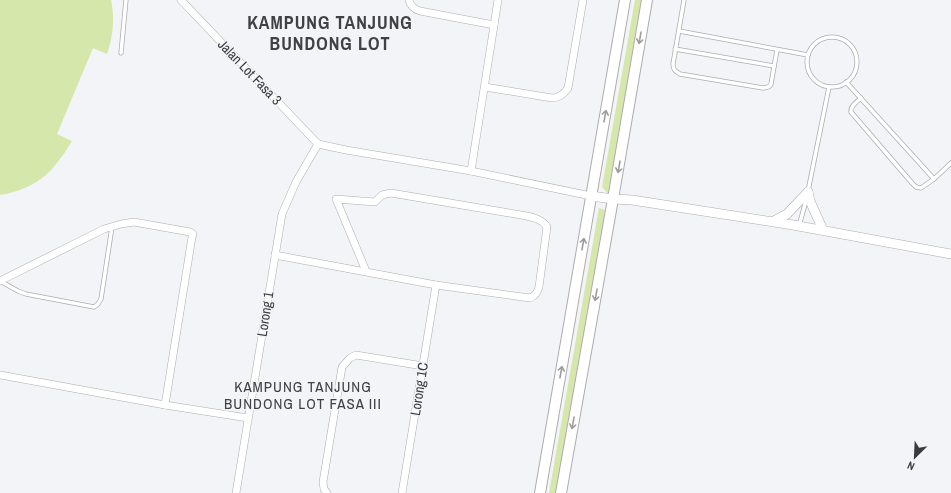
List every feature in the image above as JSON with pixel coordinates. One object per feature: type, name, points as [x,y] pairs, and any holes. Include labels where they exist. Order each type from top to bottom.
[{"type":"main road","points":[[540,493],[625,0]]},
{"type":"main road","points":[[561,493],[647,0]]},
{"type":"street","name":"Jalan Lot Fasa 3","points":[[181,0],[318,144]]},
{"type":"street","points":[[409,0],[411,6],[420,11],[494,25]]},
{"type":"street","points":[[471,172],[498,0]]},
{"type":"street","points":[[485,86],[552,98],[563,94],[568,88],[583,0]]},
{"type":"street","points":[[318,144],[591,196],[632,200],[774,221],[951,254]]},
{"type":"street","name":"Lorong 1","points":[[236,493],[282,214],[296,182],[318,144]]},
{"type":"street","points":[[774,221],[793,209],[808,192]]},
{"type":"street","points":[[808,192],[810,201],[823,230]]},
{"type":"street","points":[[275,254],[436,285],[530,298],[537,293],[539,287],[547,228],[545,224],[538,219],[527,216],[391,193],[382,195],[375,202],[336,199],[366,271]]},
{"type":"street","points":[[0,281],[112,226],[139,223],[189,231],[193,234],[165,405]]},
{"type":"street","name":"Lorong 1C","points":[[402,493],[436,285]]},
{"type":"street","points":[[327,493],[324,489],[323,482],[341,369],[344,364],[356,355],[423,366]]},
{"type":"street","points":[[0,375],[165,405],[248,418]]},
{"type":"lane","points":[[121,53],[126,0]]},
{"type":"lane","points":[[684,0],[672,64],[675,71],[680,74],[763,88],[768,87],[771,84],[777,50]]},
{"type":"lane","points":[[679,31],[808,55]]},
{"type":"lane","points":[[829,37],[842,39],[852,47],[855,53],[857,60],[854,73],[851,78],[840,86],[829,87],[822,85],[815,81],[810,75],[807,67],[808,55],[816,42],[822,39],[829,37]]},
{"type":"lane","points":[[675,49],[774,66]]},
{"type":"lane","points":[[846,82],[934,178]]},
{"type":"lane","points":[[799,226],[808,192],[829,87]]},
{"type":"lane","points":[[861,98],[852,106],[851,112],[916,187],[921,188],[951,163]]},
{"type":"lane","points":[[0,281],[26,294],[91,307],[96,306],[101,299],[112,226]]},
{"type":"green space","points":[[0,0],[111,0],[113,21],[111,41],[107,54],[93,48],[57,134],[72,141],[60,159],[45,176],[24,188],[8,194],[0,195]]},
{"type":"green space","points":[[635,0],[646,0],[611,197],[602,187]]},
{"type":"green space","points":[[599,208],[608,211],[559,493],[549,493]]},
{"type":"district","name":"KAMPUNG TANJUNG BUNDONG LOT","points":[[330,32]]},
{"type":"district","name":"KAMPUNG TANJUNG BUNDONG LOT FASA III","points":[[303,394]]}]
